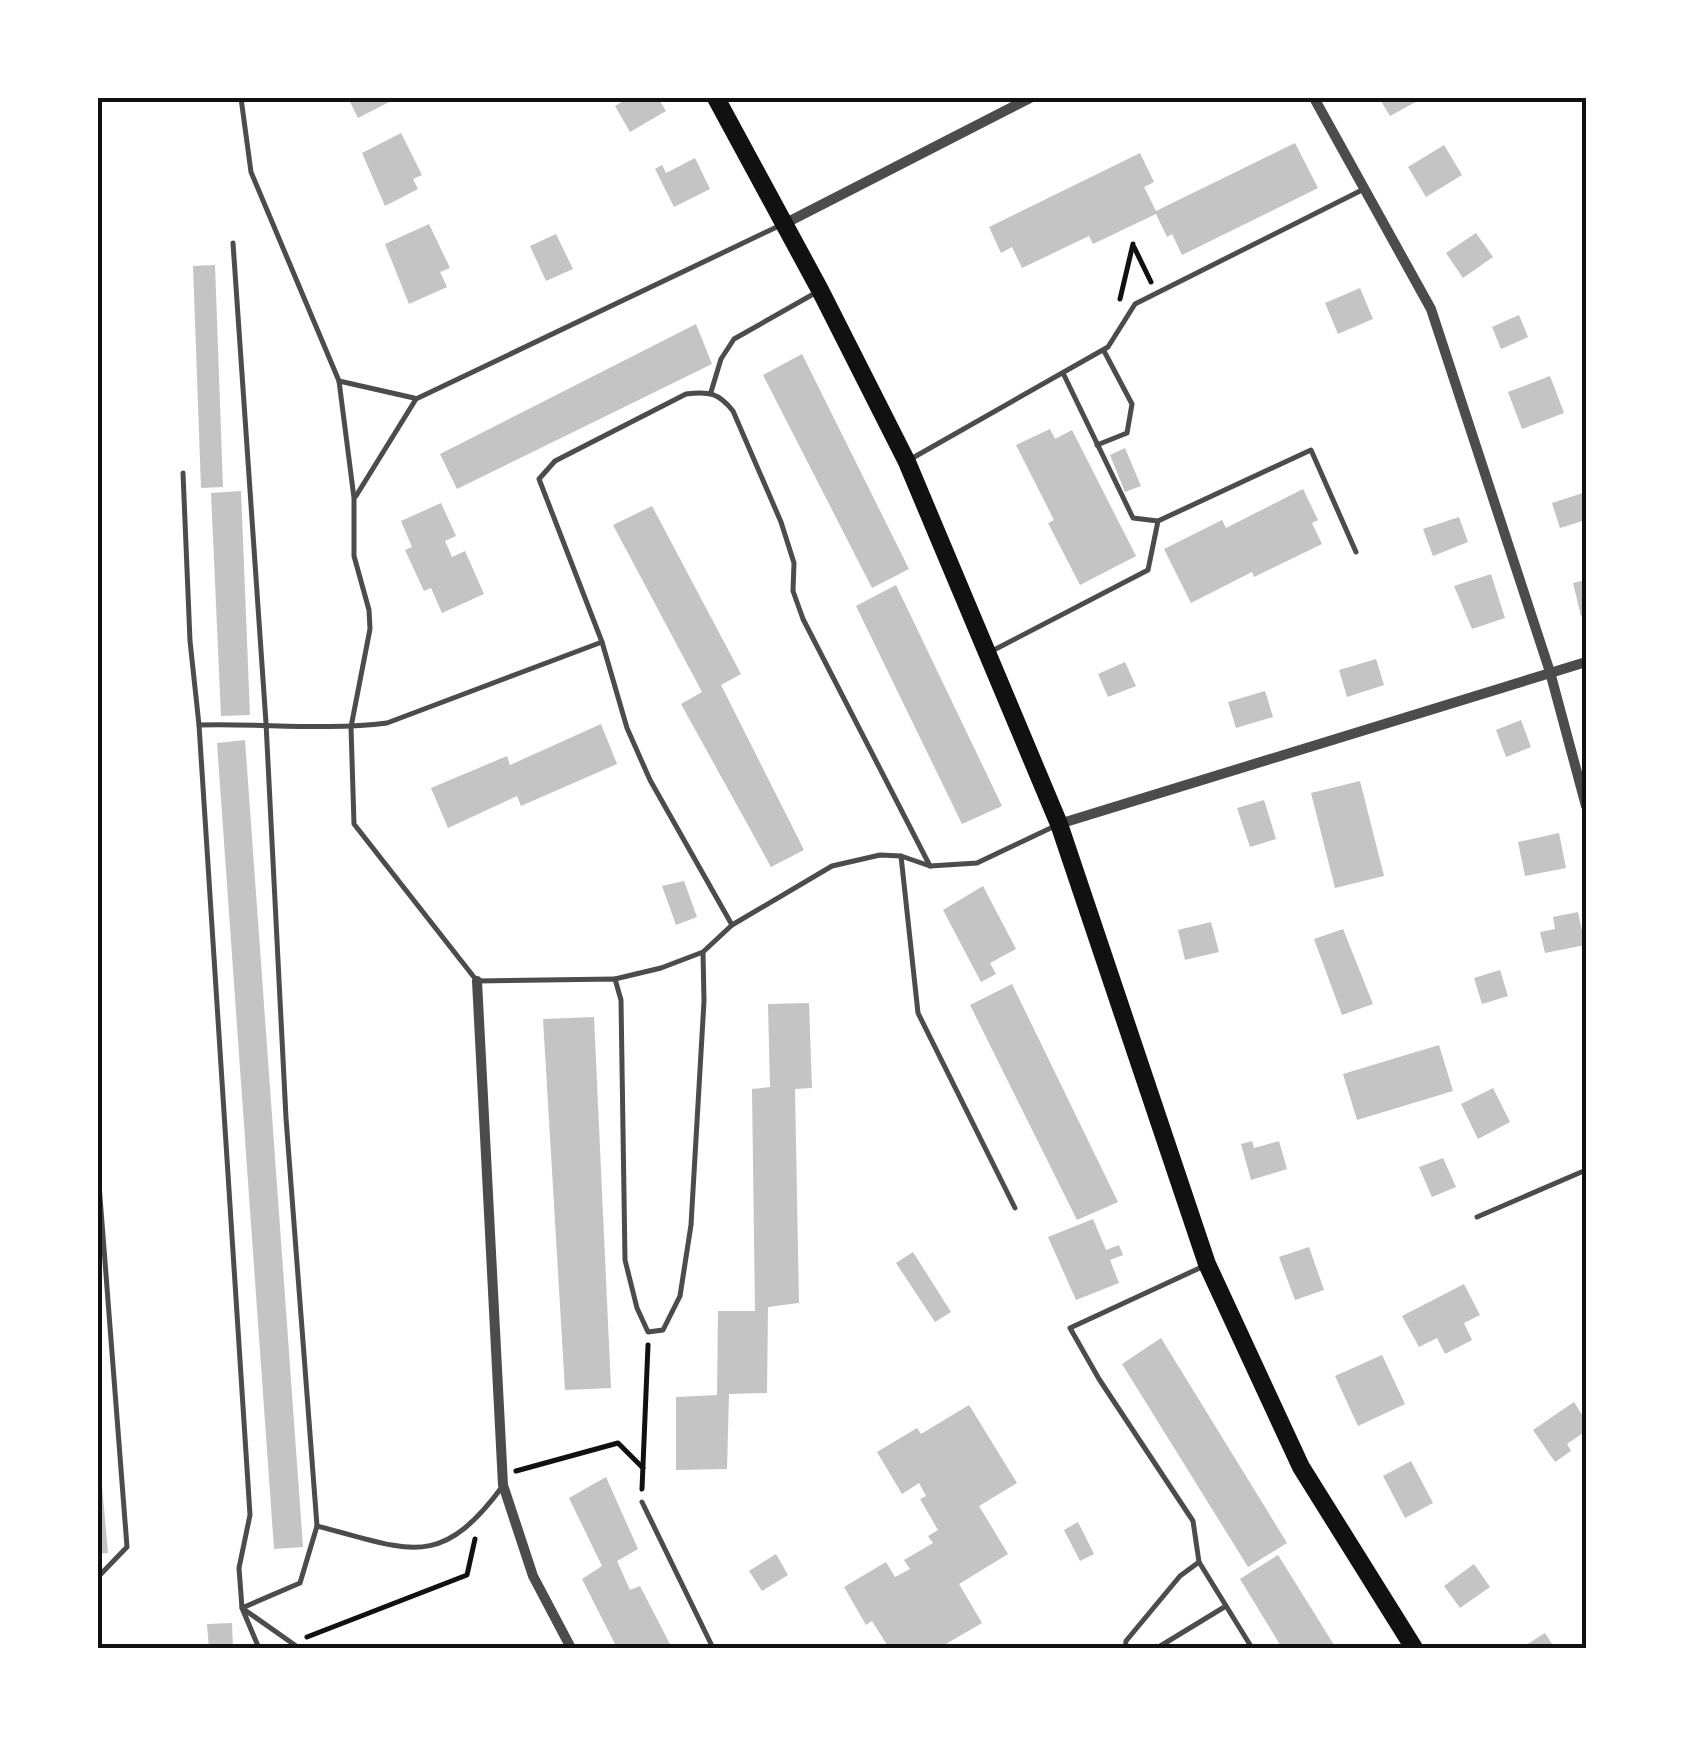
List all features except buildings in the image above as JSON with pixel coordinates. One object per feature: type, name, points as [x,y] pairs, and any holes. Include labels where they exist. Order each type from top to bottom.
[{"type":"main road","points":[[716,98],[820,290],[906,462],[988,654],[1059,824],[1207,1264],[1301,1468],[1414,1648]]},
{"type":"street","points":[[784,224],[1030,98]]},
{"type":"street","points":[[1314,98],[1431,308],[1550,672],[1586,806]]},
{"type":"street","points":[[1059,824],[1586,662]]},
{"type":"street","points":[[477,981],[503,1480],[533,1576],[570,1648]]},
{"type":"lane","points":[[242,98],[250,172],[339,382],[354,498],[354,556],[369,610],[370,629],[351,727],[354,824],[477,981],[615,979],[661,968],[702,952],[732,924],[832,866],[880,854],[930,866],[977,863],[1059,824]]},
{"type":"lane","points":[[906,462],[1104,350],[1135,304],[1366,188]]},
{"type":"lane","points":[[354,498],[416,399],[784,224]]},
{"type":"lane","points":[[233,243],[266,723],[286,1118],[317,1526],[300,1584],[242,1608]]},
{"type":"lane","points":[[711,393],[720,359],[734,339],[820,290]]},
{"type":"lane","points":[[1097,445],[1127,433],[1132,404],[1104,350]]},
{"type":"lane","points":[[1063,373],[1133,518],[1158,521],[1311,450],[1356,552]]},
{"type":"lane","points":[[339,382],[416,399]]},
{"type":"lane","points":[[732,924],[650,780],[627,728],[602,642],[539,479],[555,460],[686,394],[722,396],[733,411],[781,522],[794,563],[793,591],[803,619],[930,866]]},
{"type":"lane","points":[[183,473],[190,641],[199,725],[250,1515],[239,1568],[242,1608],[256,1648]]},
{"type":"lane","points":[[988,654],[1148,570],[1158,521]]},
{"type":"lane","points":[[199,725],[351,727],[387,723],[602,642]]},
{"type":"lane","points":[[901,856],[918,1013],[1015,1208]]},
{"type":"lane","points":[[615,979],[621,1000],[625,1260],[637,1308],[648,1332],[663,1330],[680,1296],[691,1225],[704,1001],[702,952]]},
{"type":"lane","points":[[1477,1217],[1586,1170]]},
{"type":"lane","points":[[98,1171],[127,1547],[98,1577]]},
{"type":"lane","points":[[1207,1264],[1070,1328],[1193,1521],[1199,1562],[1252,1648]]},
{"type":"lane","points":[[317,1526],[394,1546],[426,1549],[457,1536],[480,1517],[503,1480]]},
{"type":"lane","points":[[642,1502],[713,1648]]},
{"type":"lane","points":[[1125,1648],[1126,1640],[1180,1576],[1199,1562]]},
{"type":"lane","points":[[1158,1648],[1226,1606]]},
{"type":"lane","points":[[242,1608],[298,1648]]},
{"type":"path","points":[[1133,244],[1157,294]]},
{"type":"path","points":[[642,1502],[648,1332]]},
{"type":"path","points":[[503,1480],[618,1442],[643,1468]]},
{"type":"path","points":[[290,1643],[467,1575],[480,1517]]}]
